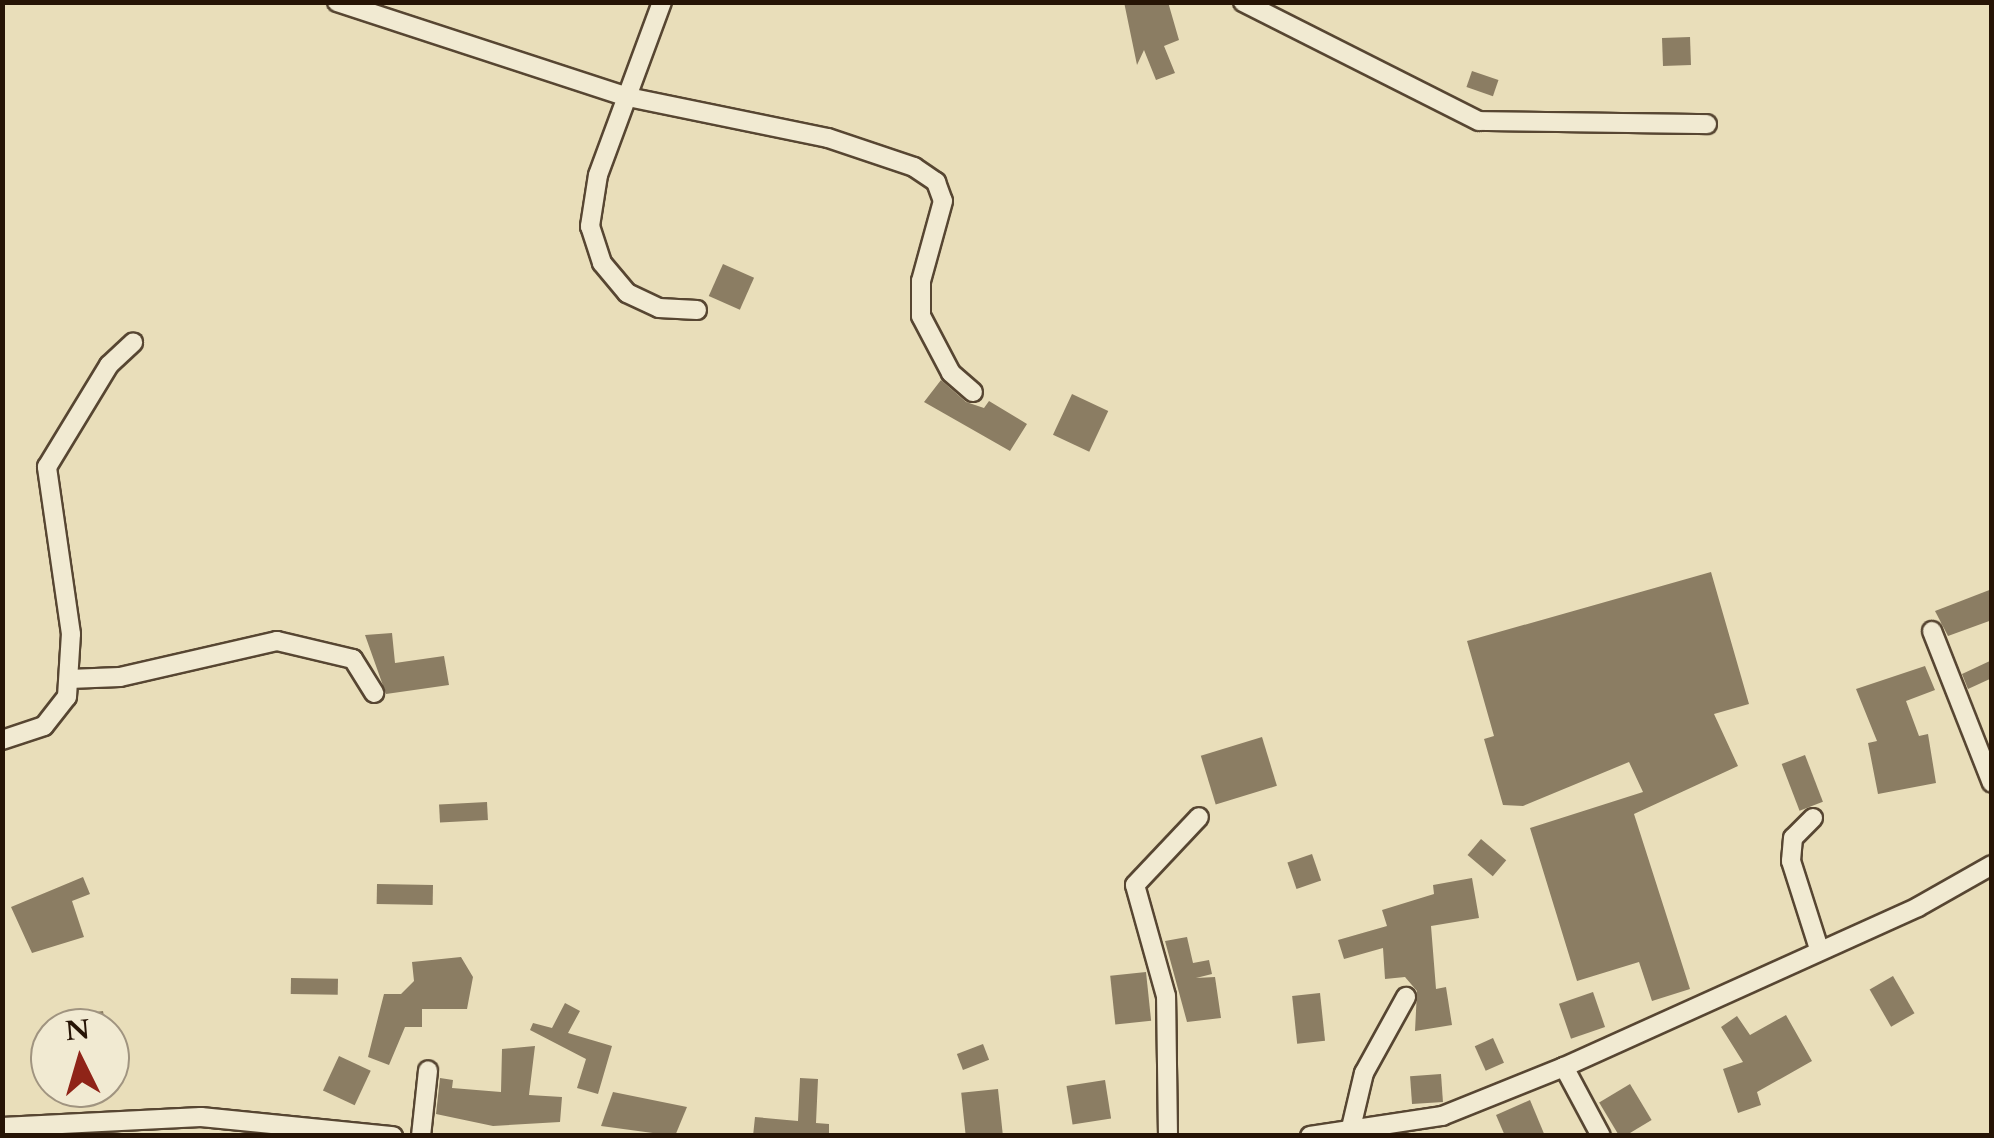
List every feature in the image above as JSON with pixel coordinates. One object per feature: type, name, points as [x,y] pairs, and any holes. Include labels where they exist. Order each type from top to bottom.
[{"type":"street","points":[[338,2],[628,97],[828,138],[936,182],[942,214],[924,263],[921,316],[951,374],[973,392]]},
{"type":"street","points":[[662,2],[628,97],[590,226],[602,262],[628,294],[660,308],[697,310]]},
{"type":"street","points":[[1243,2],[1479,120],[1707,124]]},
{"type":"street","points":[[2,740],[44,726],[66,697],[72,634],[47,467],[108,366],[132,343]]},
{"type":"street","points":[[1932,631],[1992,784]]},
{"type":"street","points":[[69,679],[150,671],[277,642],[353,660],[374,693]]},
{"type":"street","points":[[1168,1136],[1166,996],[1135,885],[1199,817]]},
{"type":"street","points":[[1813,818],[1793,838],[1791,861],[1819,949]]},
{"type":"street","points":[[1310,1136],[1352,1133],[1442,1116],[1564,1068],[1992,865]]},
{"type":"street","points":[[1352,1133],[1364,1073],[1406,997]]},
{"type":"street","points":[[1564,1068],[1601,1136]]},
{"type":"street","points":[[421,1136],[428,1070]]},
{"type":"street","points":[[2,1127],[201,1117],[392,1136]]},
{"type":"building","points":[[1124,2],[1168,2],[1179,40],[1164,46],[1175,73],[1156,80],[1144,50],[1137,65]]},
{"type":"building","points":[[1690,37],[1691,65],[1663,66],[1662,38]]},
{"type":"building","points":[[1472,71],[1498,80],[1493,96],[1466,87]]},
{"type":"building","points":[[723,264],[754,278],[740,310],[709,296]]},
{"type":"building","points":[[941,380],[966,402],[984,408],[989,401],[1027,424],[1010,451],[924,402]]},
{"type":"building","points":[[1072,394],[1108,411],[1089,452],[1053,435]]},
{"type":"building","points":[[1711,572],[1749,704],[1714,714],[1738,766],[1634,814],[1690,989],[1652,1001],[1639,962],[1577,981],[1530,828],[1643,792],[1629,762],[1523,806],[1503,805],[1484,739],[1494,736],[1467,641]]},
{"type":"building","points":[[1992,589],[1992,620],[1948,636],[1935,611]]},
{"type":"building","points":[[392,633],[395,663],[444,656],[449,685],[386,694],[365,635]]},
{"type":"building","points":[[1992,660],[1992,678],[1968,689],[1962,674]]},
{"type":"building","points":[[1925,666],[1935,690],[1906,701],[1919,736],[1928,734],[1936,783],[1878,794],[1868,743],[1877,741],[1856,689]]},
{"type":"building","points":[[1262,737],[1277,786],[1216,804],[1201,756]]},
{"type":"building","points":[[1805,755],[1823,802],[1800,811],[1782,764]]},
{"type":"building","points":[[487,802],[488,820],[440,822],[439,805]]},
{"type":"building","points":[[1481,839],[1506,860],[1493,876],[1468,855]]},
{"type":"building","points":[[1312,854],[1321,880],[1297,889],[1287,862]]},
{"type":"building","points":[[83,877],[90,894],[72,901],[84,937],[32,953],[11,907]]},
{"type":"building","points":[[1472,878],[1479,918],[1431,926],[1436,989],[1446,987],[1452,1025],[1415,1031],[1417,991],[1405,977],[1385,979],[1383,948],[1344,959],[1338,940],[1387,926],[1382,910],[1434,894],[1433,885]]},
{"type":"building","points":[[377,884],[433,885],[433,905],[377,904]]},
{"type":"building","points":[[1187,937],[1193,963],[1209,960],[1212,974],[1196,978],[1215,977],[1221,1018],[1187,1022],[1165,941]]},
{"type":"building","points":[[461,957],[473,977],[467,1009],[422,1009],[422,1027],[405,1027],[389,1065],[368,1057],[384,994],[401,994],[414,981],[412,962]]},
{"type":"building","points":[[1146,972],[1151,1021],[1115,1024],[1110,976]]},
{"type":"building","points":[[1893,976],[1914,1013],[1891,1027],[1870,990]]},
{"type":"building","points":[[291,978],[338,979],[338,995],[291,994]]},
{"type":"building","points":[[1593,992],[1605,1027],[1571,1039],[1559,1004]]},
{"type":"building","points":[[1320,993],[1325,1041],[1297,1044],[1292,996]]},
{"type":"building","points":[[565,1003],[580,1011],[568,1033],[612,1046],[598,1094],[577,1088],[586,1059],[530,1030],[533,1023],[552,1028]]},
{"type":"building","points":[[1786,1015],[1812,1061],[1757,1092],[1761,1105],[1738,1113],[1723,1069],[1743,1062],[1721,1027],[1737,1016],[1750,1035]]},
{"type":"building","points":[[1493,1038],[1504,1063],[1486,1071],[1475,1046]]},
{"type":"building","points":[[983,1044],[989,1060],[963,1070],[957,1054]]},
{"type":"building","points":[[535,1046],[529,1095],[562,1097],[560,1122],[493,1126],[436,1114],[440,1078],[453,1080],[452,1088],[501,1092],[502,1049]]},
{"type":"building","points":[[339,1056],[371,1071],[355,1105],[323,1090]]},
{"type":"building","points":[[1441,1074],[1443,1102],[1412,1104],[1410,1076]]},
{"type":"building","points":[[800,1078],[818,1079],[816,1123],[829,1124],[829,1136],[753,1136],[755,1117],[798,1121]]},
{"type":"building","points":[[1105,1080],[1111,1119],[1073,1125],[1066,1086]]},
{"type":"building","points":[[1630,1084],[1652,1120],[1619,1136],[1599,1103]]},
{"type":"building","points":[[998,1089],[1003,1136],[966,1136],[961,1093]]},
{"type":"building","points":[[613,1092],[687,1107],[675,1136],[601,1126]]},
{"type":"building","points":[[1530,1100],[1545,1136],[1505,1136],[1496,1115]]}]
